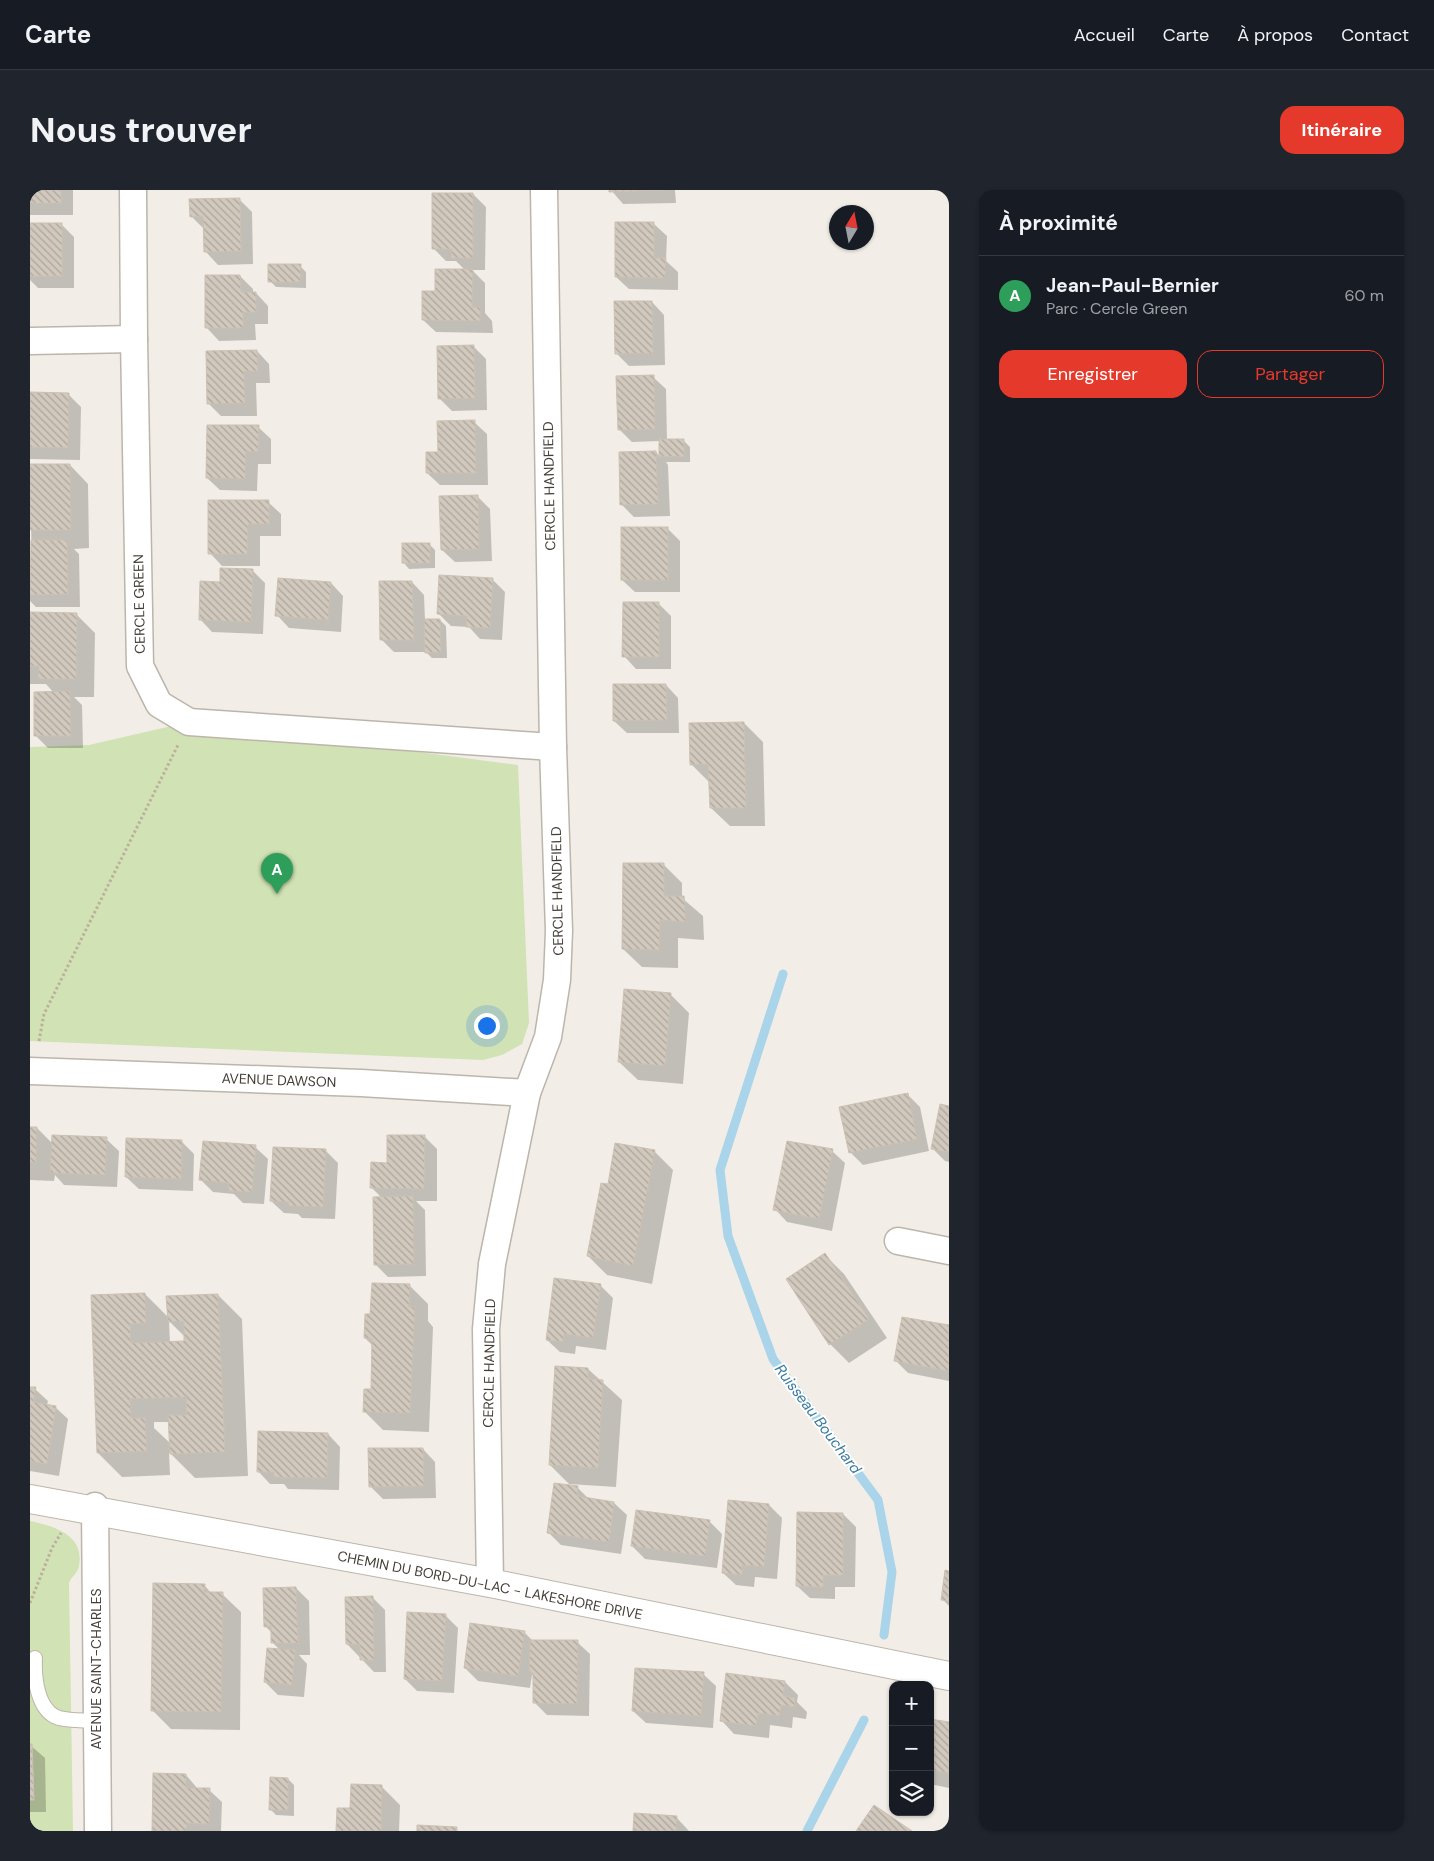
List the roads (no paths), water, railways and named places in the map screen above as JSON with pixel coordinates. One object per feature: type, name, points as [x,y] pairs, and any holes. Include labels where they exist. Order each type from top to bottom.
[{"type":"street","name":"CERCLE GREEN","points":[[133,190],[140,666],[159,704],[189,722],[553,748]]},
{"type":"street","name":"CERCLE HANDFIELD","points":[[490,1584],[486,1329],[492,1264],[527,1093],[548,1037],[557,980],[559,931],[553,748],[544,190]]},
{"type":"street","points":[[30,341],[134,339]]},
{"type":"street","name":"AVENUE DAWSON","points":[[30,1071],[361,1083],[527,1093]]},
{"type":"street","points":[[898,1242],[949,1251]]},
{"type":"street","name":"CHEMIN DU BORD-DU-LAC - LAKESHORE DRIVE","points":[[30,1499],[95,1509],[490,1584],[949,1676]]},
{"type":"street","name":"AVENUE SAINT-CHARLES","points":[[95,1509],[98,1831]]},
{"type":"lane","points":[[35,1658],[34,1676],[38,1693],[47,1708],[57,1717],[96,1721]]},
{"type":"waterway","name":"Ruisseau Bouchard","points":[[783,974],[720,1170],[728,1236],[773,1359],[878,1500],[892,1572],[884,1635]]},
{"type":"waterway","name":"Ruisseau Bouchard","points":[[807,1831],[864,1720]]},
{"type":"place","name":"Jean-Paul-Bernier","points":[[277,894]]}]
